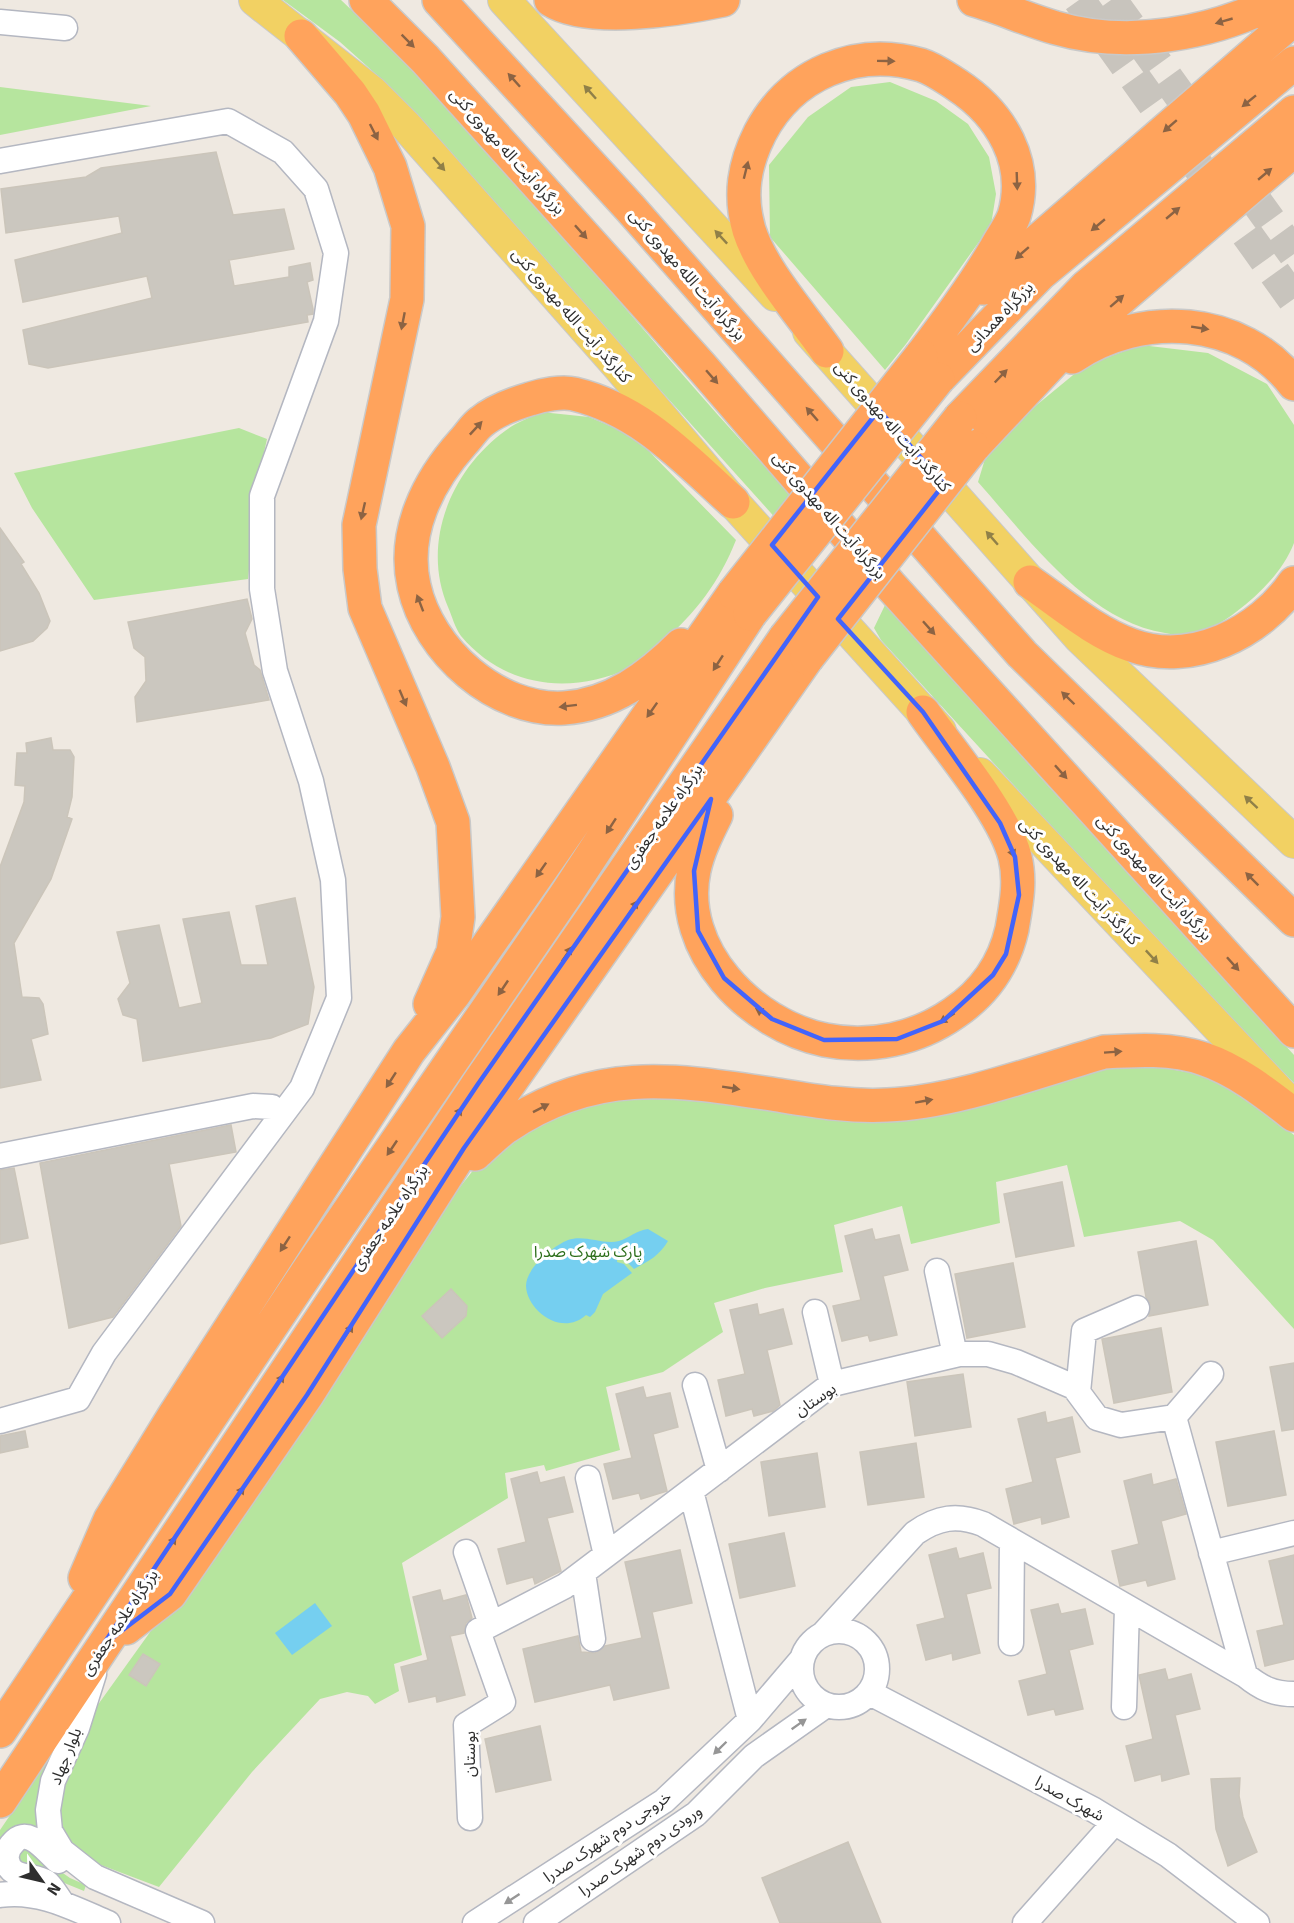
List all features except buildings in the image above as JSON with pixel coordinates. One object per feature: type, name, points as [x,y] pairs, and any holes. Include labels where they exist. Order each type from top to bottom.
[{"type":"highway","name":"بزرگراه آیت اله مهدوی کنی","points":[[366,0],[425,59],[701,366],[890,585],[1294,1031]]},
{"type":"highway","name":"بزرگراه آیت الله مهدوی کنی","points":[[439,0],[623,200],[1022,654],[1294,920]]},
{"type":"highway","points":[[551,0],[582,11],[623,13],[723,0]]},
{"type":"highway","points":[[974,0],[1057,28],[1128,38],[1165,35],[1196,28],[1237,17],[1278,0]]},
{"type":"highway","points":[[958,308],[1294,19]]},
{"type":"highway","points":[[302,36],[350,93],[364,114],[390,167],[408,226],[407,299],[359,525],[360,569],[365,608],[433,767],[453,822],[458,917],[453,952],[410,1051]]},
{"type":"highway","points":[[56,1644],[110,1520],[174,1416],[410,1051],[742,604],[930,368],[958,308],[1013,217],[1018,184],[1008,137],[990,112],[969,93],[922,65],[888,59],[832,66],[808,78],[787,94],[768,118],[749,157],[743,181],[745,211],[758,252],[827,351]]},
{"type":"highway","name":"بزرگراه همدانی","points":[[930,368],[1294,63]]},
{"type":"highway","points":[[922,712],[1000,823],[1015,857],[1019,894],[1006,954],[980,992],[962,1008],[920,1032],[897,1040],[856,1043],[824,1040],[799,1032],[753,1007],[712,962],[698,931],[692,891],[700,849],[769,712],[796,648],[966,432],[1086,287],[1294,112]]},
{"type":"highway","points":[[966,432],[1294,150]]},
{"type":"highway","points":[[966,432],[1044,380],[1090,344],[1156,326],[1200,326],[1231,336],[1257,350],[1283,370],[1294,384]]},
{"type":"highway","points":[[733,502],[644,422],[572,393],[537,397],[511,405],[481,422],[446,459],[426,494],[416,524],[411,553],[414,587],[426,618],[441,646],[459,666],[491,690],[540,706],[564,708],[583,704],[626,688],[655,672],[742,604]]},
{"type":"highway","points":[[1030,582],[1115,639],[1133,646],[1181,651],[1209,647],[1240,633],[1268,614],[1294,583]]},
{"type":"highway","points":[[2,1727],[314,1262],[567,893],[742,604]]},
{"type":"highway","name":"بزرگراه علامه جعفری","points":[[0,1801],[478,1084],[796,648]]},
{"type":"highway","points":[[103,1645],[170,1594],[308,1395],[434,1199],[464,1148],[769,712]]},
{"type":"highway","points":[[434,1199],[457,1175],[469,1158],[505,1128],[562,1097],[617,1083],[653,1080],[693,1082],[844,1105],[888,1106],[923,1102],[1104,1052],[1147,1051],[1203,1058],[1231,1071],[1294,1115]]},
{"type":"main road","name":"کنارگذر آیت الله مهدوی کنی","points":[[255,0],[372,92],[406,126],[619,367],[733,502],[868,653]]},
{"type":"main road","name":"کنارگذر آیت اله مهدوی کنی","points":[[504,0],[827,351],[1080,638],[1294,842]]},
{"type":"main road","name":"کنارگذر آیت اله مهدوی کنی","points":[[868,653],[1294,1107]]},
{"type":"street","points":[[0,22],[65,28]]},
{"type":"street","points":[[0,160],[228,121],[283,152],[316,189],[336,253],[326,321],[262,496],[262,589],[275,670],[311,781],[333,880],[339,998],[302,1088],[104,1353],[78,1399],[0,1422]]},
{"type":"street","points":[[0,1156],[253,1106],[272,1107],[281,1116]]},
{"type":"street","points":[[937,1271],[955,1355]]},
{"type":"street","points":[[1078,1392],[1084,1331],[1137,1308]]},
{"type":"street","points":[[815,1312],[832,1384]]},
{"type":"street","name":"بوستان","points":[[470,1818],[466,1725],[503,1702],[478,1631],[565,1586],[832,1384],[955,1355],[988,1354],[1074,1387],[1097,1418],[1121,1425],[1174,1417]]},
{"type":"street","points":[[1211,1374],[1174,1417],[1245,1675]]},
{"type":"street","points":[[695,1385],[719,1470]]},
{"type":"street","points":[[588,1478],[606,1556]]},
{"type":"street","points":[[691,1491],[750,1720]]},
{"type":"street","points":[[823,1634],[845,1631],[856,1634],[872,1650],[877,1672],[870,1693],[851,1706],[838,1708],[825,1706],[813,1699],[805,1688],[800,1676],[802,1659],[813,1640],[823,1634],[915,1533],[930,1522],[948,1517],[966,1518],[1012,1542],[1276,1694],[1294,1694]]},
{"type":"street","points":[[1211,1553],[1294,1533]]},
{"type":"street","points":[[1011,1643],[1012,1542]]},
{"type":"street","points":[[466,1552],[491,1624]]},
{"type":"street","points":[[583,1573],[593,1639]]},
{"type":"street","points":[[1124,1707],[1127,1608]]},
{"type":"street","name":"بلوار جهاد","points":[[103,1645],[77,1728],[52,1781],[48,1810],[50,1832],[54,1841],[95,1877],[202,1923]]},
{"type":"street","name":"خروجی دوم شهرک صدرا","points":[[475,1923],[664,1801],[750,1720],[802,1659]]},
{"type":"street","name":"شهرک صدرا","points":[[870,1693],[1114,1823],[1168,1855],[1257,1923]]},
{"type":"street","name":"ورودی دوم شهرک صدرا","points":[[536,1923],[696,1814],[754,1756],[825,1706]]},
{"type":"street","points":[[1025,1923],[1114,1823]]},
{"type":"street","points":[[63,1904],[46,1882],[22,1876],[8,1865],[7,1852],[16,1840],[25,1836],[33,1838],[72,1872],[95,1877]]},
{"type":"street","points":[[0,1895],[28,1893],[63,1904],[108,1923]]},
{"type":"highlighted area","points":[[879,410],[944,484],[838,619],[923,712],[1000,823],[1015,857],[1019,895],[1006,954],[993,975],[943,1021],[897,1039],[824,1040],[772,1019],[724,978],[698,931],[694,871],[711,799],[464,1148],[307,1395],[170,1594],[103,1645],[478,1084],[818,597],[772,545]]},
{"type":"green space","points":[[283,0],[341,0],[460,120],[683,375],[796,500],[779,522],[378,76],[340,42]]},
{"type":"green space","points":[[890,82],[936,101],[968,124],[989,157],[996,194],[991,225],[885,370],[770,237],[769,165],[808,117],[851,87]]},
{"type":"green space","points":[[0,87],[151,106],[0,135]]},
{"type":"green space","points":[[1141,345],[1208,353],[1267,384],[1294,425],[1294,543],[1284,563],[1262,590],[1231,616],[1200,632],[1185,636],[1137,625],[1110,612],[1084,594],[1038,551],[978,482],[985,459],[1027,413],[1084,366]]},
{"type":"green space","points":[[541,412],[589,417],[634,436],[736,540],[714,583],[696,608],[643,660],[607,677],[584,682],[540,682],[498,667],[478,653],[461,636],[440,583],[438,559],[440,534],[446,510],[456,488],[469,467],[486,447],[509,428]]},
{"type":"green space","points":[[239,428],[267,439],[260,470],[248,579],[94,600],[32,508],[14,473]]},
{"type":"green space","points":[[886,603],[1040,777],[1294,1055],[1294,1083],[1162,947],[881,640],[874,628]]},
{"type":"green space","name":"پارک شهرک صدرا","points":[[1109,1063],[1148,1065],[1219,1078],[1294,1135],[1294,1329],[1213,1240],[1180,1221],[1084,1237],[1067,1165],[996,1182],[1000,1223],[911,1244],[902,1206],[834,1225],[843,1272],[765,1288],[714,1303],[723,1332],[663,1372],[606,1387],[620,1450],[546,1471],[544,1465],[505,1473],[508,1498],[402,1563],[422,1655],[394,1664],[399,1691],[375,1704],[368,1696],[347,1692],[320,1699],[252,1772],[159,1887],[93,1862],[78,1853],[56,1824],[72,1748],[97,1706],[181,1589],[446,1205],[478,1164],[531,1121],[646,1088],[774,1109]]},
{"type":"green space","points":[[67,1732],[41,1832],[0,1850],[0,1830]]},
{"type":"green space","points":[[21,1844],[70,1878],[86,1885],[84,1891],[52,1878],[20,1869],[15,1850]]},
{"type":"water","points":[[648,1229],[668,1241],[665,1246],[649,1261],[634,1269],[627,1262],[625,1253],[618,1255],[617,1262],[624,1264],[632,1273],[603,1294],[595,1312],[590,1317],[586,1315],[577,1321],[557,1322],[547,1318],[532,1304],[526,1286],[527,1279],[535,1265],[555,1247],[574,1238],[619,1241]]},
{"type":"water","points":[[315,1603],[332,1626],[292,1655],[275,1633]]},
{"type":"tunnel","points":[[1079,0],[1294,300]]},
{"type":"tunnel","points":[[1111,0],[1294,254]]}]
